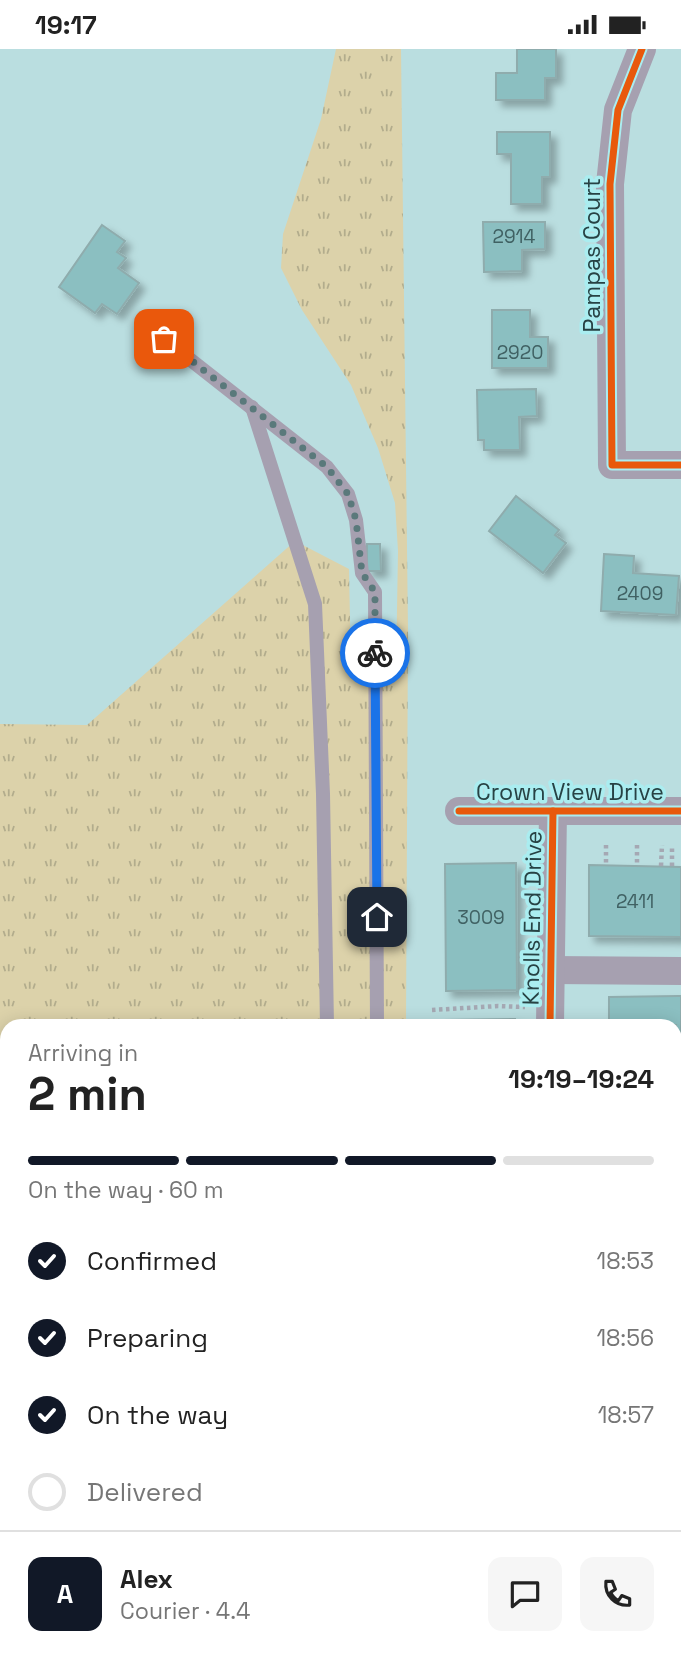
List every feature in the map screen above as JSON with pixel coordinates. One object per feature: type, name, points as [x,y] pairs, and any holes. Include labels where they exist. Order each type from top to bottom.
[{"type":"street","name":"Pampas Court","points":[[642,49],[618,110],[610,184],[612,465],[681,465]]},
{"type":"street","name":"Crown View Drive","points":[[459,811],[681,811]]},
{"type":"street","name":"Knolls End Drive","points":[[541,1016],[551,970],[553,811]]},
{"type":"street","points":[[551,970],[681,971]]},
{"type":"lane","points":[[164,339],[327,467],[348,494],[356,520],[362,573],[375,592],[377,1019]]},
{"type":"lane","points":[[252,406],[315,604],[323,794],[327,1019]]},
{"type":"path","points":[[606,845],[606,865]]},
{"type":"path","points":[[637,845],[637,866]]},
{"type":"path","points":[[662,845],[662,866]]},
{"type":"path","points":[[672,845],[672,866]]},
{"type":"path","points":[[432,1010],[498,1006],[541,1016]]},
{"type":"green space","points":[[336,49],[401,49],[408,630],[406,1019],[0,1019],[0,724],[87,725],[295,541],[349,569],[351,670],[396,668],[398,551],[395,503],[378,448],[351,385],[302,310],[281,268],[283,234],[321,119]]},
{"type":"building","points":[[517,49],[556,49],[556,78],[545,78],[545,100],[496,100],[496,73],[517,73]]},
{"type":"building","points":[[497,132],[550,132],[550,177],[542,177],[542,204],[511,204],[511,154],[497,154]]},
{"type":"building","points":[[483,222],[545,222],[545,249],[522,250],[522,271],[484,272]]},
{"type":"building","points":[[102,225],[125,241],[117,252],[126,258],[118,268],[139,283],[117,314],[102,304],[95,313],[59,287]]},
{"type":"building","points":[[492,310],[530,310],[530,337],[548,337],[548,368],[492,368]]},
{"type":"building","points":[[536,389],[537,416],[519,417],[520,450],[484,450],[484,440],[478,440],[477,390]]},
{"type":"building","points":[[516,496],[559,530],[555,535],[566,543],[543,573],[489,531]]},
{"type":"building","points":[[367,544],[380,544],[381,571],[367,571]]},
{"type":"building","points":[[604,554],[634,556],[633,573],[679,576],[676,615],[601,611]]},
{"type":"building","points":[[516,863],[517,990],[446,991],[445,864]]},
{"type":"building","points":[[589,865],[681,867],[681,937],[589,936]]},
{"type":"building","points":[[681,996],[681,1019],[609,1019],[609,997]]},
{"type":"cycle path","points":[[642,49],[618,110],[610,184],[612,465],[681,465]]},
{"type":"cycle path","points":[[459,811],[681,811]]},
{"type":"cycle path","points":[[550,1019],[553,811]]},
{"type":"way so far","points":[[164,339],[327,467],[348,494],[356,520],[362,573],[375,592],[375,653]]},
{"type":"route","points":[[375,653],[377,917]]}]
